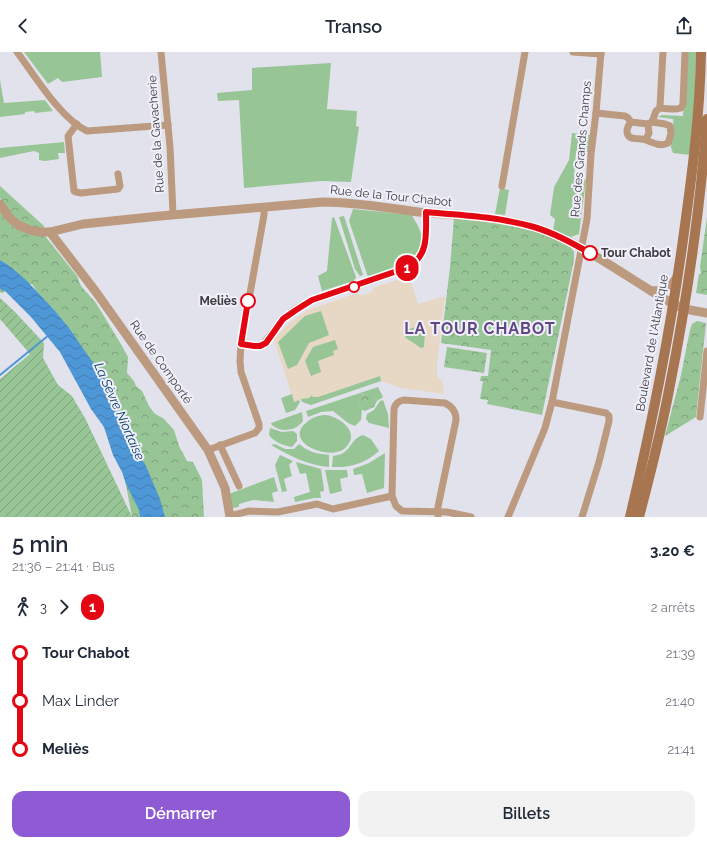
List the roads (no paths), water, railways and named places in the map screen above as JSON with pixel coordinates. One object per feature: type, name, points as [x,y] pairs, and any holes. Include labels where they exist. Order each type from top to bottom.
[{"type":"main road","name":"Boulevard de l'Atlantique","points":[[630,517],[648,437],[673,304],[695,154],[701,52]]},
{"type":"main road","name":"Boulevard de l'Atlantique","points":[[639,517],[668,399],[685,309],[695,239],[707,119]]},
{"type":"street","points":[[17,52],[51,98],[84,130],[90,132],[168,125]]},
{"type":"street","name":"Rue de la Gavacherie","points":[[161,52],[168,125],[173,214]]},
{"type":"street","points":[[502,186],[525,52]]},
{"type":"street","points":[[573,52],[601,53]]},
{"type":"street","points":[[660,108],[659,104],[663,52]]},
{"type":"street","points":[[646,139],[650,133],[650,123],[660,108],[677,109],[682,106],[685,52]]},
{"type":"street","name":"Rue des Grands Champs","points":[[508,517],[545,428],[552,402],[587,219],[591,154],[601,53]]},
{"type":"street","points":[[596,113],[625,116],[631,122],[665,124],[670,126],[671,130],[669,141],[664,145],[652,143],[646,139],[629,137],[628,128],[631,122]]},
{"type":"street","points":[[77,124],[68,136],[74,190],[81,193],[118,189],[120,186],[118,174]]},
{"type":"street","name":"Rue de la Tour Chabot","points":[[0,204],[9,217],[18,225],[35,232],[50,232],[83,224],[173,214],[301,203],[339,202],[497,218],[534,227],[551,233],[581,248],[673,304],[685,309],[707,313]]},
{"type":"street","points":[[208,450],[220,444],[255,433],[259,428],[259,424],[241,372],[240,361],[241,344],[264,215],[264,207]]},
{"type":"street","points":[[241,344],[260,346],[266,343],[283,319],[312,300],[388,275],[414,264],[419,259],[424,249],[426,212]]},
{"type":"street","name":"Rue de Comporté","points":[[50,232],[96,292],[208,450],[225,488],[230,516]]},
{"type":"street","points":[[651,291],[664,290],[671,286],[677,277]]},
{"type":"street","points":[[700,417],[707,351]]},
{"type":"street","points":[[438,515],[456,420],[455,413],[451,406],[445,403],[404,400],[397,403],[394,409],[393,503],[402,511],[438,515],[448,512],[471,517]]},
{"type":"street","points":[[552,402],[606,413],[609,416],[599,462],[582,517]]},
{"type":"street","points":[[220,444],[239,486]]},
{"type":"street","points":[[230,516],[249,511],[278,512],[317,504],[333,509],[392,496]]},
{"type":"water","points":[[0,260],[11,267],[27,281],[55,311],[99,370],[106,381],[118,416],[129,433],[133,448],[145,464],[160,499],[165,517],[140,517],[139,510],[113,455],[104,427],[91,409],[60,352],[31,317],[5,291],[0,289]]},
{"type":"waterway","points":[[0,375],[49,335]]},
{"type":"place","name":"Tour Chabot","points":[[590,253]]},
{"type":"place","name":"Meliès","points":[[248,301]]},
{"type":"district","name":"LA TOUR CHABOT","points":[[480,328]]},
{"type":"water label","name":"La Sèvre Niortaise","points":[[120,411]]}]
